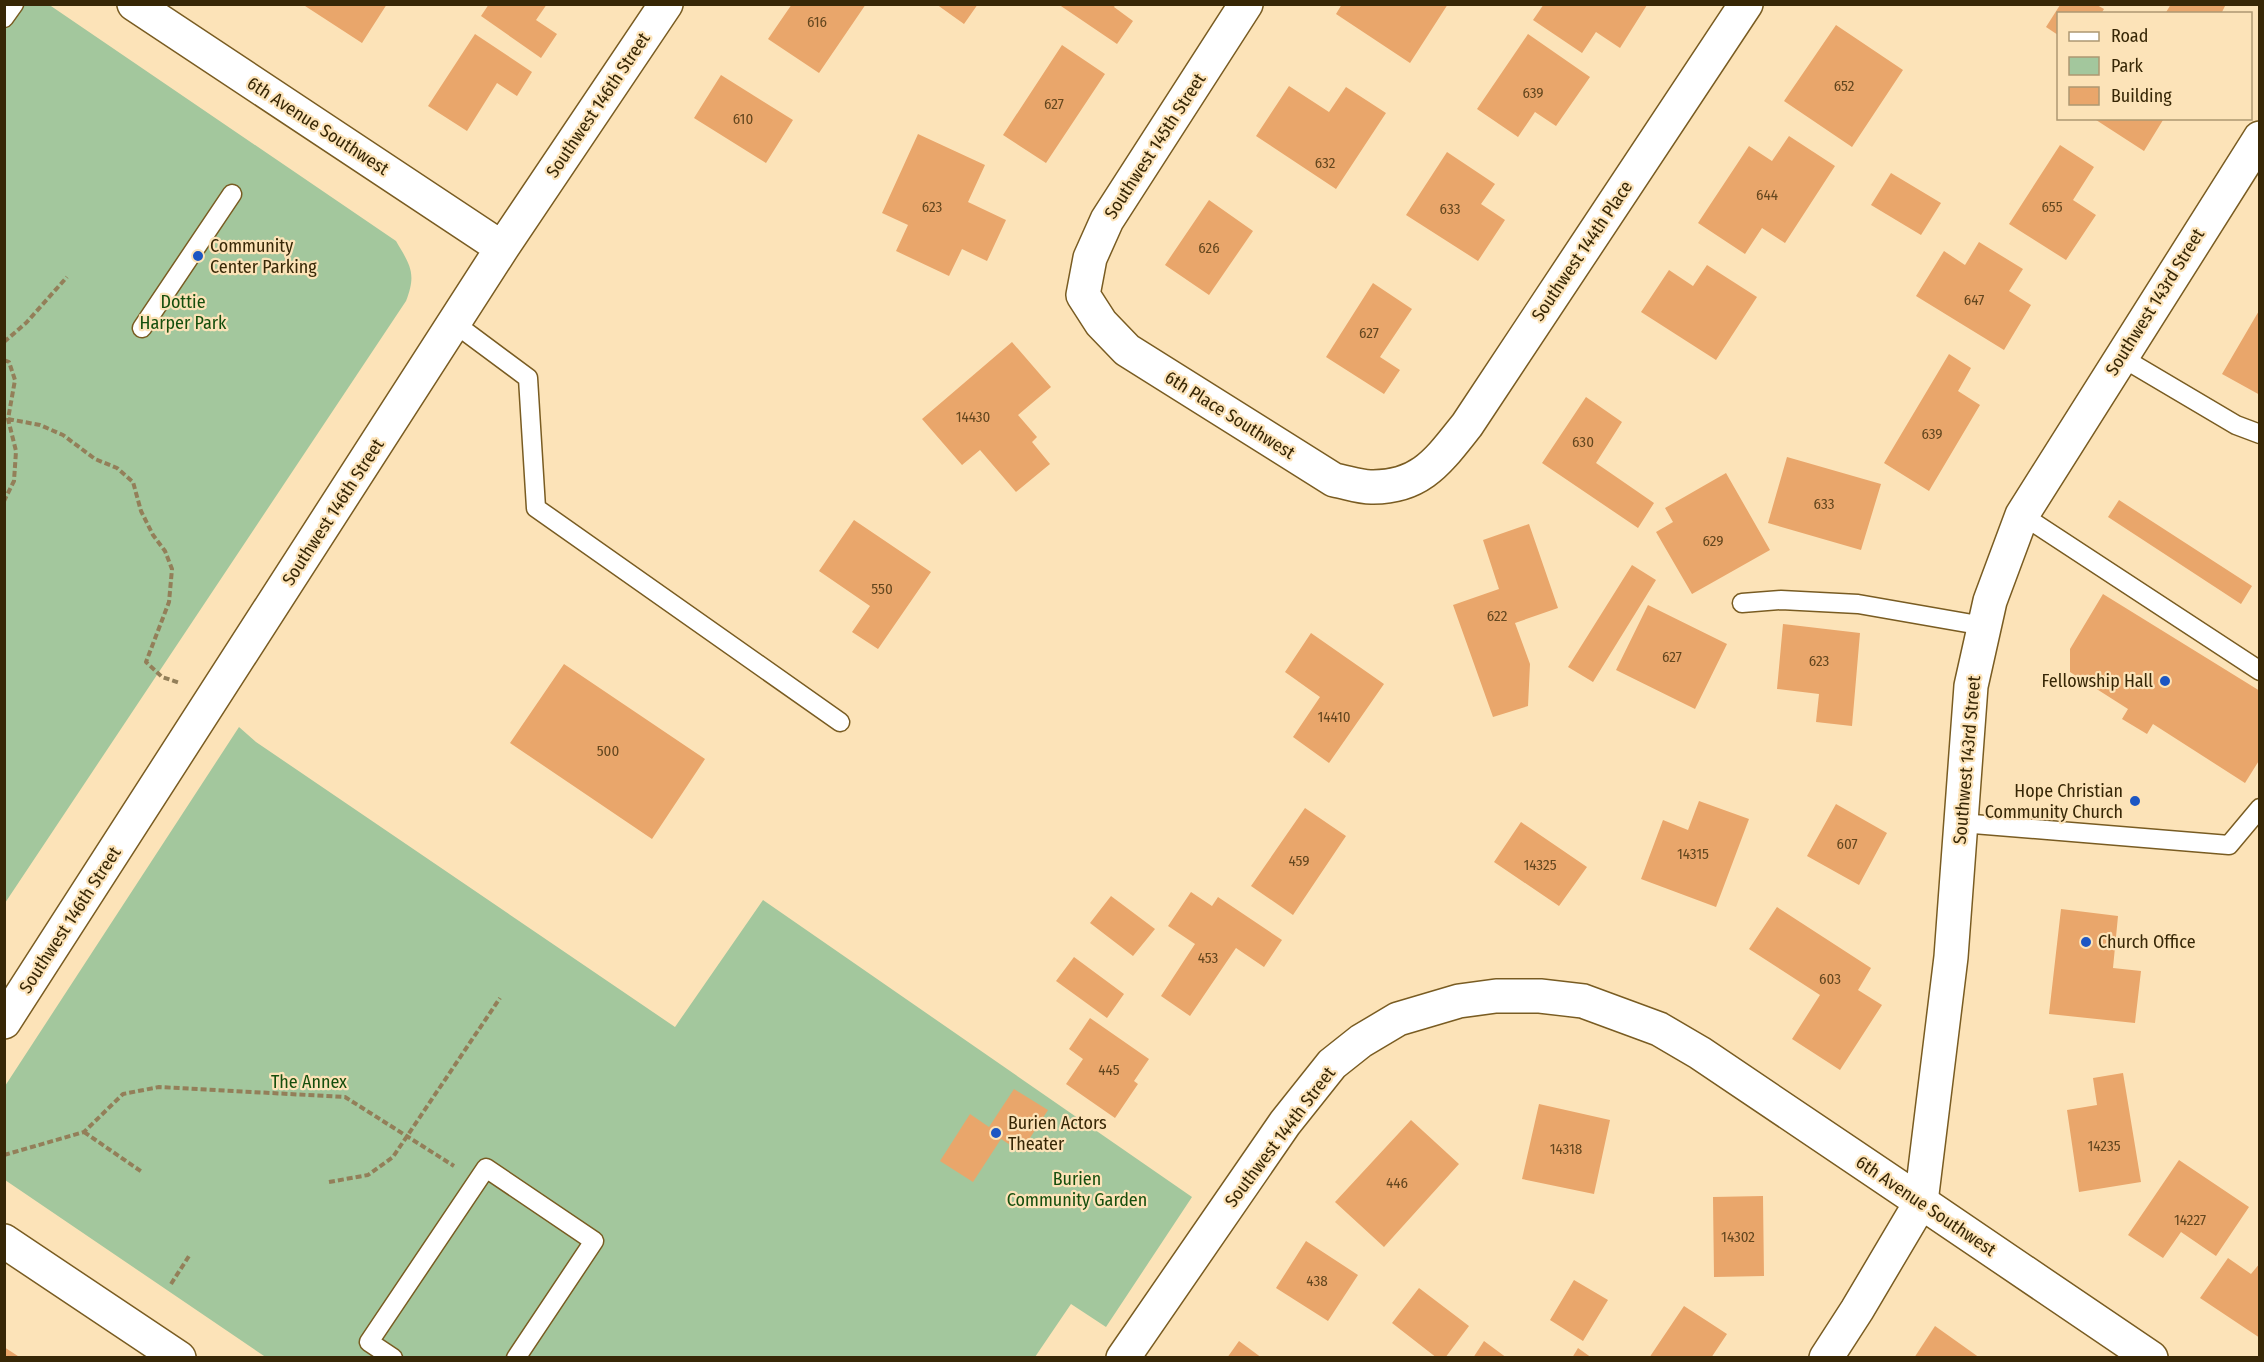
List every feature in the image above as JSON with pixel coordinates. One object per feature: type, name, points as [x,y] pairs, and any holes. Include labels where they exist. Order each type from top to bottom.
[{"type":"street","name":"6th Avenue Southwest","points":[[134,4],[502,248]]},
{"type":"street","name":"Southwest 146th Street","points":[[4,1022],[502,248],[666,4]]},
{"type":"street","name":"Southwest 145th Street","points":[[1083,295],[1090,258],[1107,220],[1246,4]]},
{"type":"street","name":"Southwest 144th Place","points":[[1403,484],[1437,463],[1467,424],[1746,4]]},
{"type":"street","name":"Southwest 143rd Street","points":[[1826,1358],[1921,1202],[1951,957],[1971,686],[1990,601],[2022,515],[2259,138]]},
{"type":"street","name":"6th Place Southwest","points":[[1083,295],[1101,322],[1126,350],[1334,480],[1370,487],[1403,484]]},
{"type":"street","name":"Southwest 144th Street","points":[[1123,1358],[1309,1091],[1339,1058],[1361,1041],[1398,1019],[1458,1001],[1496,996],[1540,996],[1583,1001],[1624,1015],[1659,1029],[1700,1053]]},
{"type":"street","name":"6th Avenue Southwest","points":[[1700,1053],[2151,1358]]},
{"type":"street","points":[[4,1241],[179,1358]]},
{"type":"lane","points":[[4,18],[14,4]]},
{"type":"lane","points":[[142,328],[232,194]]},
{"type":"lane","points":[[454,323],[528,378],[536,508],[840,722]]},
{"type":"lane","points":[[2121,357],[2236,425],[2259,434]]},
{"type":"lane","points":[[2022,515],[2259,671]]},
{"type":"lane","points":[[1743,603],[1781,600],[1858,604],[1984,626]]},
{"type":"lane","points":[[1961,823],[2229,845],[2259,808]]},
{"type":"lane","points":[[393,1358],[369,1342],[486,1168],[594,1241],[516,1358]]},
{"type":"path","points":[[4,342],[26,323],[67,277]]},
{"type":"path","points":[[4,360],[9,362],[15,380],[8,419],[16,451],[14,481],[4,501]]},
{"type":"path","points":[[8,419],[40,424],[63,435],[95,459],[117,468],[133,482],[141,511],[153,535],[165,551],[172,569],[170,602],[146,662],[162,677]]},
{"type":"path","points":[[329,1182],[368,1175],[393,1157],[500,998]]},
{"type":"path","points":[[4,1155],[84,1132],[123,1094],[159,1087],[345,1097],[477,1180]]},
{"type":"path","points":[[84,1132],[142,1172]]},
{"type":"path","points":[[171,1284],[189,1256]]},
{"type":"green space","name":"Dottie Harper Park","points":[[48,4],[396,241],[408,263],[411,283],[406,301],[5,903],[4,5]]},
{"type":"green space","name":"The Annex","points":[[239,727],[256,742],[675,1027],[763,900],[1192,1197],[1106,1327],[1071,1304],[1035,1357],[267,1358],[5,1180],[5,1086]]},
{"type":"building","points":[[302,4],[387,4],[362,43]]},
{"type":"building","points":[[489,4],[547,4],[536,20],[557,34],[541,58],[481,16]]},
{"type":"building","points":[[792,4],[866,4],[819,73],[768,39]]},
{"type":"building","points":[[936,4],[978,4],[964,24]]},
{"type":"building","points":[[1058,4],[1116,4],[1114,7],[1133,21],[1117,44]]},
{"type":"building","points":[[1342,4],[1448,4],[1410,63],[1336,14]]},
{"type":"building","points":[[1544,4],[1647,5],[1620,48],[1596,32],[1582,53],[1533,20]]},
{"type":"building","points":[[2171,4],[2226,4],[2222,12],[2166,12]]},
{"type":"building","points":[[2060,5],[2097,5],[2104,9],[2102,12],[2057,12],[2057,34],[2046,27]]},
{"type":"building","points":[[1836,25],[1903,70],[1852,147],[1784,101]]},
{"type":"building","points":[[475,34],[532,72],[517,96],[497,83],[467,131],[428,106]]},
{"type":"building","points":[[1528,34],[1590,77],[1556,126],[1535,112],[1518,137],[1477,109]]},
{"type":"building","points":[[1062,45],[1105,74],[1046,163],[1003,135]]},
{"type":"building","points":[[721,75],[793,120],[766,163],[694,118]]},
{"type":"building","points":[[1289,86],[1329,112],[1346,87],[1386,113],[1336,189],[1256,136]]},
{"type":"building","points":[[2096,120],[2163,120],[2144,151]]},
{"type":"building","points":[[918,134],[985,165],[968,202],[1006,220],[987,261],[962,249],[949,276],[896,251],[908,225],[882,213]]},
{"type":"building","points":[[1789,136],[1835,166],[1785,243],[1762,228],[1745,254],[1698,223],[1749,146],[1772,161]]},
{"type":"building","points":[[2060,145],[2094,167],[2073,200],[2096,215],[2066,260],[2009,224]]},
{"type":"building","points":[[1447,152],[1495,184],[1481,204],[1505,220],[1478,261],[1406,215]]},
{"type":"building","points":[[1891,173],[1941,203],[1921,235],[1871,205]]},
{"type":"building","points":[[1209,200],[1253,231],[1209,295],[1165,265]]},
{"type":"building","points":[[1979,242],[2023,269],[2009,291],[2031,305],[2004,350],[1916,296],[1944,251],[1965,265]]},
{"type":"building","points":[[1707,265],[1757,297],[1716,360],[1641,312],[1669,270],[1693,286]]},
{"type":"building","points":[[1373,283],[1412,309],[1380,357],[1400,370],[1384,394],[1326,357]]},
{"type":"building","points":[[2260,309],[2260,395],[2222,374]]},
{"type":"building","points":[[1012,342],[1051,387],[1018,415],[1037,437],[1032,442],[1050,464],[1016,492],[980,450],[962,465],[922,419]]},
{"type":"building","points":[[1949,354],[1971,368],[1958,391],[1980,405],[1929,491],[1884,463]]},
{"type":"building","points":[[1586,397],[1622,422],[1596,463],[1654,503],[1638,528],[1542,463]]},
{"type":"building","points":[[1787,457],[1881,484],[1861,550],[1768,523]]},
{"type":"building","points":[[1726,473],[1770,550],[1692,594],[1656,532],[1673,522],[1665,508]]},
{"type":"building","points":[[2119,500],[2252,586],[2241,604],[2108,517]]},
{"type":"building","points":[[854,520],[931,572],[878,649],[852,632],[870,606],[819,571]]},
{"type":"building","points":[[1529,524],[1558,608],[1515,623],[1530,664],[1528,706],[1493,717],[1453,605],[1499,589],[1483,540]]},
{"type":"building","points":[[1632,565],[1656,580],[1593,682],[1568,667]]},
{"type":"building","name":"Fellowship Hall","points":[[2103,594],[2260,691],[2260,759],[2245,783],[2153,724],[2147,734],[2122,719],[2128,709],[2070,672],[2070,649]]},
{"type":"building","points":[[1648,605],[1727,644],[1695,709],[1616,670]]},
{"type":"building","points":[[1783,624],[1860,633],[1852,726],[1816,722],[1819,694],[1777,689]]},
{"type":"building","points":[[1311,633],[1384,684],[1329,763],[1293,737],[1320,697],[1285,672]]},
{"type":"building","points":[[564,664],[705,759],[652,839],[510,743]]},
{"type":"building","points":[[1699,801],[1749,819],[1716,907],[1641,879],[1663,820],[1688,830]]},
{"type":"building","points":[[1836,804],[1887,833],[1859,885],[1807,856]]},
{"type":"building","points":[[1305,808],[1346,836],[1293,915],[1251,886]]},
{"type":"building","points":[[1521,822],[1587,867],[1559,906],[1494,862]]},
{"type":"building","points":[[1191,892],[1212,906],[1218,897],[1282,940],[1264,967],[1236,948],[1190,1016],[1161,996],[1195,944],[1168,926]]},
{"type":"building","points":[[1111,896],[1155,929],[1133,956],[1090,923]]},
{"type":"building","points":[[1777,907],[1871,968],[1858,990],[1882,1005],[1840,1070],[1792,1039],[1820,995],[1749,949]]},
{"type":"building","name":"Church Office","points":[[2061,909],[2118,916],[2113,968],[2141,971],[2135,1023],[2049,1014]]},
{"type":"building","points":[[1074,957],[1124,994],[1107,1018],[1056,981]]},
{"type":"building","points":[[1090,1018],[1149,1059],[1134,1081],[1138,1084],[1115,1118],[1066,1084],[1083,1059],[1069,1049]]},
{"type":"building","points":[[2123,1073],[2141,1182],[2079,1192],[2067,1110],[2097,1105],[2093,1078]]},
{"type":"building","name":"Burien Actors Theater","points":[[1014,1089],[1048,1110],[1021,1152],[1001,1139],[973,1182],[940,1161],[970,1114],[989,1127]]},
{"type":"building","points":[[1539,1104],[1610,1120],[1594,1194],[1522,1179]]},
{"type":"building","points":[[1411,1120],[1459,1164],[1384,1247],[1335,1202]]},
{"type":"building","points":[[2179,1160],[2249,1207],[2216,1256],[2181,1232],[2163,1258],[2128,1235]]},
{"type":"building","points":[[1763,1196],[1764,1276],[1714,1277],[1713,1197]]},
{"type":"building","points":[[1306,1241],[1358,1275],[1328,1321],[1276,1288]]},
{"type":"building","points":[[2228,1258],[2251,1274],[2260,1263],[2260,1338],[2200,1298]]},
{"type":"building","points":[[1574,1280],[1608,1300],[1583,1341],[1550,1320]]},
{"type":"building","points":[[1419,1288],[1469,1326],[1445,1358],[1437,1358],[1392,1323]]},
{"type":"building","points":[[1684,1306],[1727,1334],[1711,1358],[1649,1358]]},
{"type":"building","points":[[1935,1326],[1980,1358],[1914,1358]]},
{"type":"building","points":[[1239,1341],[1262,1358],[1227,1358]]},
{"type":"building","points":[[1484,1341],[1507,1358],[1473,1358]]},
{"type":"building","points":[[4,1347],[21,1358],[4,1358]]},
{"type":"building","points":[[1578,1348],[1592,1358],[1572,1358]]},
{"type":"place","name":"Community Center Parking","points":[[198,256]]},
{"type":"place","name":"Fellowship Hall","points":[[2165,681]]},
{"type":"place","name":"Hope Christian Community Church","points":[[2135,801]]},
{"type":"place","name":"Church Office","points":[[2086,942]]},
{"type":"place","name":"Burien Actors Theater","points":[[996,1133]]},
{"type":"park label","name":"Burien Community Garden","points":[[1077,1189]]}]
